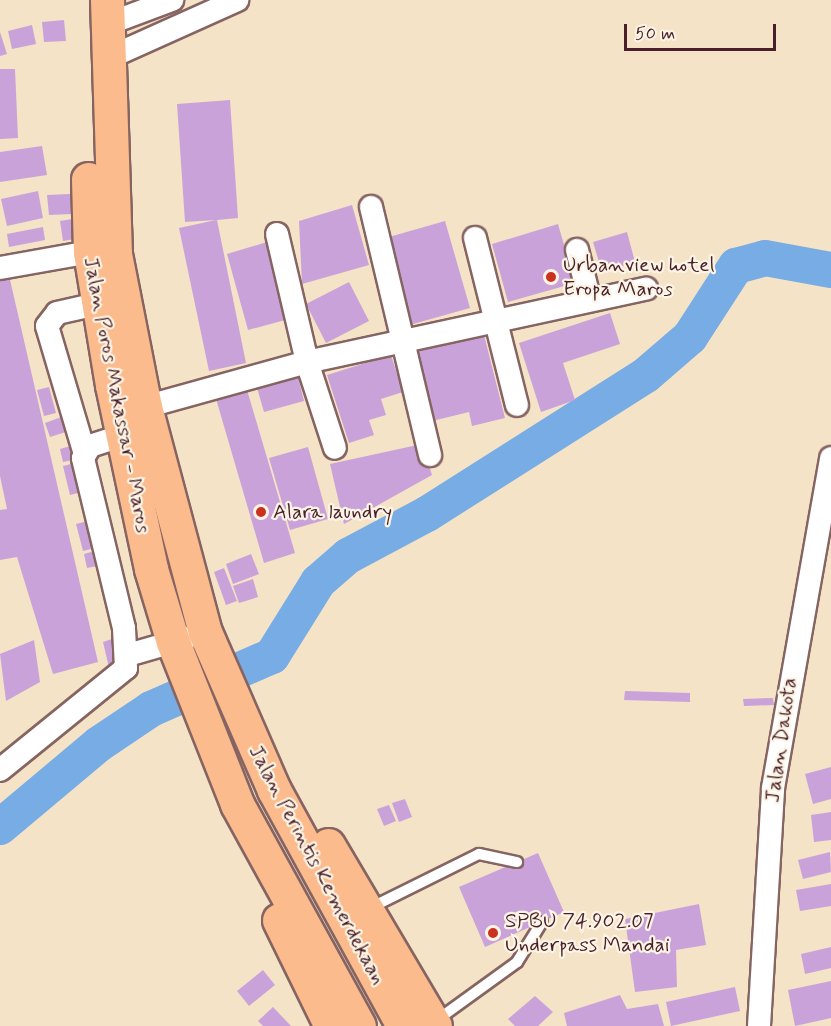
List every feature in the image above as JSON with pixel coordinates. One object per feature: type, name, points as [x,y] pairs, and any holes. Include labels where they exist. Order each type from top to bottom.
[{"type":"highway","name":"Jalan Poros Makassar - Maros","points":[[86,0],[90,252],[97,304],[151,569],[173,642],[200,718]]},
{"type":"highway","name":"Jalan Poros Makassar - Maros","points":[[106,13],[105,59],[115,254],[145,407],[205,632],[233,704]]},
{"type":"highway","name":"Jalan Perintis Kemerdekaan","points":[[233,704],[274,790],[424,1025]]},
{"type":"highway","name":"Jalan Perintis Kemerdekaan","points":[[200,718],[237,804],[359,1026]]},
{"type":"highway","points":[[274,790],[317,828],[368,909],[424,1025]]},
{"type":"highway","points":[[237,804],[252,860],[331,1026]]},
{"type":"street","points":[[106,13],[172,0]]},
{"type":"street","points":[[105,59],[232,1]]},
{"type":"street","points":[[371,207],[399,342],[430,455]]},
{"type":"street","points":[[277,234],[307,362],[336,448]]},
{"type":"street","points":[[475,238],[517,405]]},
{"type":"street","points":[[578,250],[589,297]]},
{"type":"street","points":[[0,268],[90,252]]},
{"type":"street","points":[[145,407],[307,362],[589,297],[646,289]]},
{"type":"street","points":[[2,761],[120,674],[128,656],[84,451],[47,326],[57,313],[97,304]]},
{"type":"street","points":[[84,451],[124,435]]},
{"type":"street","name":"Jalan Dakota","points":[[759,1026],[772,788],[831,458]]},
{"type":"street","points":[[128,656],[205,632]]},
{"type":"lane","points":[[368,909],[479,854],[517,862]]},
{"type":"lane","points":[[424,1025],[517,962],[542,922]]},
{"type":"building","points":[[64,20],[66,41],[44,42],[42,22]]},
{"type":"building","points":[[32,25],[36,44],[12,49],[8,31]]},
{"type":"building","points":[[0,32],[7,54],[0,56]]},
{"type":"building","points":[[0,69],[15,69],[18,138],[0,139]]},
{"type":"building","points":[[230,100],[238,218],[217,220],[246,363],[209,371],[179,228],[216,220],[185,222],[177,104]]},
{"type":"building","points":[[42,146],[47,175],[0,182],[0,152]]},
{"type":"building","points":[[38,191],[43,218],[7,226],[1,199]]},
{"type":"building","points":[[70,194],[71,214],[49,215],[47,195]]},
{"type":"building","points":[[352,205],[369,265],[302,284],[299,221]]},
{"type":"building","points":[[78,218],[81,238],[63,241],[60,221]]},
{"type":"building","points":[[445,221],[470,308],[406,326],[382,239]]},
{"type":"building","points":[[558,224],[575,283],[508,302],[492,244]]},
{"type":"building","points":[[43,227],[45,240],[9,247],[7,234]]},
{"type":"building","points":[[627,232],[635,262],[602,272],[593,242]]},
{"type":"building","points":[[267,242],[289,319],[248,330],[227,254]]},
{"type":"building","points":[[8,271],[98,662],[53,674],[17,557],[0,560],[0,510],[7,509],[0,476],[0,273]]},
{"type":"building","points":[[349,282],[369,321],[326,343],[306,304]]},
{"type":"building","points":[[610,313],[620,344],[563,363],[575,400],[541,412],[519,343]]},
{"type":"building","points":[[482,327],[505,418],[472,426],[469,412],[424,423],[405,347]]},
{"type":"building","points":[[391,355],[403,392],[381,399],[386,415],[369,420],[374,435],[349,443],[327,375]]},
{"type":"building","points":[[296,369],[304,401],[264,412],[255,381]]},
{"type":"building","points":[[245,383],[295,553],[264,563],[214,392]]},
{"type":"building","points":[[49,387],[56,413],[44,416],[37,390]]},
{"type":"building","points":[[64,416],[69,431],[50,437],[45,423]]},
{"type":"building","points":[[422,444],[432,475],[344,524],[330,464]]},
{"type":"building","points":[[74,445],[78,459],[63,462],[60,449]]},
{"type":"building","points":[[308,447],[328,519],[290,530],[269,458]]},
{"type":"building","points":[[79,462],[86,491],[70,495],[63,466]]},
{"type":"building","points":[[92,520],[99,547],[83,551],[76,524]]},
{"type":"building","points":[[98,550],[102,565],[87,568],[84,554]]},
{"type":"building","points":[[251,554],[259,574],[233,584],[226,564]]},
{"type":"building","points":[[224,568],[237,601],[226,605],[214,572]]},
{"type":"building","points":[[253,579],[258,597],[239,603],[233,586]]},
{"type":"building","points":[[112,639],[119,670],[110,672],[103,642]]},
{"type":"building","points":[[34,640],[40,682],[6,701],[0,654]]},
{"type":"building","points":[[625,691],[690,693],[690,702],[624,700]]},
{"type":"building","points":[[773,698],[774,705],[744,706],[743,699]]},
{"type":"building","points":[[831,767],[831,799],[813,804],[805,774]]},
{"type":"building","points":[[405,799],[412,817],[399,822],[392,803]]},
{"type":"building","points":[[389,805],[396,821],[384,826],[377,809]]},
{"type":"building","points":[[831,812],[831,840],[814,842],[811,815]]},
{"type":"building","points":[[830,852],[831,872],[803,879],[798,860]]},
{"type":"building","points":[[538,853],[564,912],[485,947],[459,887]]},
{"type":"building","points":[[831,884],[831,906],[800,911],[796,890]]},
{"type":"building","points":[[699,904],[706,945],[676,950],[677,987],[635,992],[625,919]]},
{"type":"building","points":[[831,947],[831,968],[805,974],[801,954]]},
{"type":"building","points":[[263,970],[275,985],[249,1006],[237,991]]},
{"type":"building","points":[[831,981],[831,1018],[795,1026],[788,990]]},
{"type":"building","points":[[735,987],[740,1011],[671,1026],[666,1002]]},
{"type":"building","points":[[620,995],[627,1009],[658,1004],[664,1026],[567,1026],[564,1013]]},
{"type":"building","points":[[535,996],[553,1012],[538,1026],[515,1026],[508,1019]]},
{"type":"building","points":[[273,1007],[291,1026],[263,1026],[258,1021]]},
{"type":"waterway","points":[[0,827],[99,744],[151,709],[272,656],[318,582],[348,556],[427,514],[646,375],[690,337],[736,266],[765,258],[831,270]]},
{"type":"place","name":"Urbanview hotel Eropa Maros","points":[[551,277]]},
{"type":"place","name":"Alara laundry","points":[[261,512]]},
{"type":"place","name":"SPBU 74.902.07 Underpass Mandai","points":[[493,933]]}]
